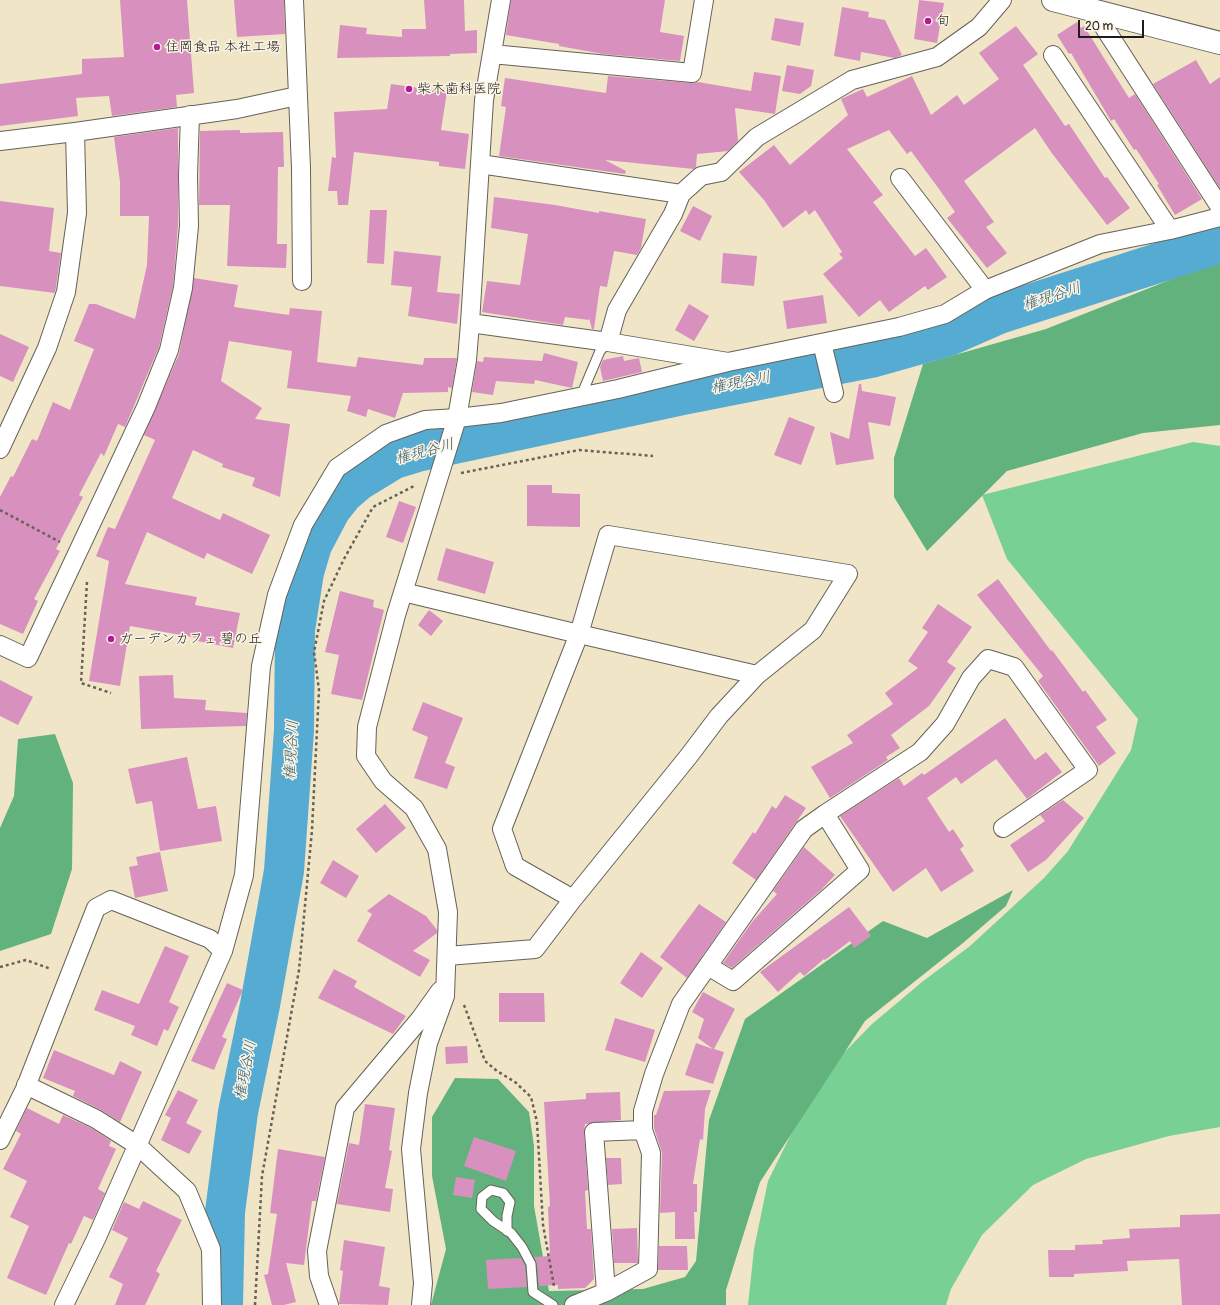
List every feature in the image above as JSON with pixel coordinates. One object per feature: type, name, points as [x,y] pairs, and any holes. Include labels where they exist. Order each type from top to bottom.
[{"type":"street","points":[[294,0],[301,168],[302,281]]},
{"type":"street","points":[[421,1305],[423,1283],[411,1148],[418,1093],[428,1042],[445,996],[448,912],[437,849],[414,808],[383,781],[366,756],[367,727],[403,592],[457,418],[467,360],[484,100],[501,0]]},
{"type":"street","points":[[492,54],[692,73],[704,0]]},
{"type":"street","points":[[608,342],[616,310],[673,214],[682,194],[701,176],[721,172],[757,137],[852,80],[937,57],[979,27],[1002,0]]},
{"type":"street","points":[[1073,3],[1220,43]]},
{"type":"street","points":[[1073,3],[1220,207]]},
{"type":"street","points":[[1053,55],[1170,230]]},
{"type":"street","points":[[0,141],[75,132],[237,108],[297,96]]},
{"type":"street","points":[[0,645],[28,658],[146,407],[169,350],[183,288],[189,226],[188,176],[190,115]]},
{"type":"street","points":[[0,449],[47,348],[66,292],[77,213],[75,132]]},
{"type":"street","points":[[480,164],[682,194]]},
{"type":"street","points":[[900,178],[985,290]]},
{"type":"street","points":[[64,1305],[223,951],[244,875],[261,666],[277,595],[302,525],[337,468],[386,434],[425,420],[501,413],[728,362],[899,327],[944,314],[985,290],[1100,244],[1170,230],[1220,217]]},
{"type":"street","points":[[470,323],[608,342],[728,362]]},
{"type":"street","points":[[822,343],[834,393]]},
{"type":"street","points":[[447,956],[535,949],[719,716],[756,675],[813,630],[848,574],[608,535],[580,634],[502,829],[515,866],[573,899]]},
{"type":"street","points":[[403,592],[756,675]]},
{"type":"street","points":[[574,1305],[606,1292],[648,1269],[651,1153],[643,1130],[644,1111],[654,1074],[681,1004],[804,830],[825,814],[920,752],[945,724],[971,678],[988,659],[1014,667],[1088,770],[1003,828]]},
{"type":"street","points":[[708,966],[733,981],[860,870],[825,814]]},
{"type":"street","points":[[0,1140],[26,1085],[96,908],[111,900],[210,939],[223,951]]},
{"type":"street","points":[[329,1305],[319,1276],[317,1251],[346,1108],[420,1019],[446,982]]},
{"type":"street","points":[[26,1085],[96,1119],[137,1145],[187,1191],[211,1250],[212,1305]]},
{"type":"street","points":[[606,1292],[594,1132],[643,1130]]},
{"type":"lane","points":[[581,396],[600,351],[608,342]]},
{"type":"lane","points":[[507,1231],[522,1247],[530,1264],[533,1292],[553,1305]]},
{"type":"path","points":[[255,1305],[262,1176],[299,970],[317,748],[319,690],[314,652],[324,601],[344,559],[373,507],[411,488],[438,478],[580,450],[653,456]]},
{"type":"path","points":[[0,510],[75,559],[88,577],[81,683],[112,693]]},
{"type":"path","points":[[0,968],[26,960],[69,976]]},
{"type":"path","points":[[463,1002],[485,1061],[496,1071],[515,1082],[531,1097],[536,1122],[543,1225],[554,1289]]},
{"type":"green space","points":[[1220,260],[1220,425],[1143,433],[1007,471],[927,551],[894,497],[894,458],[923,364],[1046,329]]},
{"type":"green space","points":[[1193,442],[1220,446],[1220,1127],[1169,1136],[1086,1159],[1033,1185],[982,1235],[951,1289],[946,1305],[748,1305],[754,1249],[768,1181],[799,1118],[832,1065],[872,1024],[922,982],[970,946],[1044,878],[1068,851],[1131,750],[1138,719],[1007,559],[982,495]]},
{"type":"green space","points":[[55,734],[73,783],[72,869],[51,934],[0,951],[0,828],[14,796],[18,739]]},
{"type":"green space","points":[[1013,890],[1006,906],[963,943],[865,1021],[760,1182],[726,1290],[726,1305],[431,1305],[446,1249],[432,1176],[432,1117],[455,1078],[498,1079],[529,1112],[534,1146],[534,1206],[549,1291],[643,1289],[685,1277],[696,1261],[709,1120],[745,1019],[883,921],[927,938]]},
{"type":"building","points":[[120,0],[187,0],[194,93],[176,95],[177,107],[112,116],[109,96],[76,98],[78,116],[0,126],[0,84],[82,74],[82,59],[124,57]]},
{"type":"building","points":[[234,0],[284,0],[285,34],[237,37]]},
{"type":"building","points":[[424,0],[464,0],[465,31],[477,30],[477,53],[450,54],[450,56],[337,58],[340,25],[367,28],[366,34],[402,37],[402,29],[426,29]]},
{"type":"building","points":[[511,0],[665,0],[660,32],[684,36],[680,61],[603,54],[559,46],[559,44],[506,35]]},
{"type":"building","name":"旬","points":[[919,0],[944,3],[937,43],[914,39]]},
{"type":"building","points":[[842,7],[869,12],[868,17],[885,20],[902,55],[895,58],[861,52],[860,61],[834,56]]},
{"type":"building","points":[[775,18],[804,23],[800,46],[771,40]]},
{"type":"building","points":[[1077,22],[1081,28],[1084,26],[1129,98],[1135,94],[1202,199],[1175,215],[1157,185],[1159,184],[1136,149],[1134,150],[1114,119],[1111,121],[1071,53],[1069,54],[1057,35]]},
{"type":"building","points":[[1016,26],[1038,54],[1023,65],[1065,126],[1069,124],[1105,178],[1107,177],[1130,208],[1107,225],[1051,152],[1035,128],[964,181],[994,222],[986,227],[1007,253],[987,268],[947,218],[955,212],[939,189],[911,151],[907,154],[889,130],[847,149],[883,195],[873,202],[915,256],[926,248],[947,277],[928,290],[925,286],[889,312],[880,300],[859,317],[823,274],[843,258],[839,254],[842,252],[815,210],[809,215],[806,210],[783,228],[764,200],[739,172],[774,145],[790,165],[848,115],[841,99],[863,89],[867,97],[912,76],[931,115],[957,95],[964,105],[999,79],[979,53]]},
{"type":"building","points":[[1196,60],[1210,84],[1220,77],[1220,188],[1153,84]]},
{"type":"building","points":[[787,65],[814,70],[811,86],[800,94],[782,91]]},
{"type":"building","points":[[754,72],[781,76],[775,114],[735,108],[738,141],[728,151],[697,154],[696,167],[694,169],[605,160],[626,171],[625,174],[499,156],[506,107],[501,106],[505,78],[606,93],[608,76],[691,83],[698,82],[751,91]]},
{"type":"building","points":[[391,84],[447,92],[441,130],[469,134],[465,169],[439,166],[439,162],[354,152],[348,205],[338,205],[337,191],[328,191],[332,157],[336,158],[334,112],[387,109]]},
{"type":"building","points":[[178,128],[178,226],[173,286],[159,347],[125,427],[118,424],[104,456],[101,453],[79,495],[83,497],[56,549],[60,551],[34,599],[38,601],[23,634],[0,624],[0,497],[11,476],[13,477],[32,439],[37,441],[53,402],[70,410],[94,349],[74,341],[89,304],[96,304],[135,319],[147,265],[149,216],[120,216],[120,182],[114,137]]},
{"type":"building","points":[[240,130],[240,133],[283,132],[284,167],[278,167],[277,244],[287,244],[286,268],[227,266],[230,205],[199,205],[200,131]]},
{"type":"building","points":[[494,197],[646,219],[641,248],[637,255],[614,251],[607,287],[600,286],[594,329],[592,329],[589,318],[589,320],[565,317],[563,325],[482,312],[487,281],[520,285],[528,234],[491,228]]},
{"type":"building","points":[[0,201],[54,208],[49,251],[61,253],[55,293],[0,286]]},
{"type":"building","points":[[693,206],[712,216],[700,241],[680,231]]},
{"type":"building","points":[[370,210],[387,210],[384,264],[367,263]]},
{"type":"building","points":[[394,251],[441,256],[437,292],[460,294],[457,324],[408,316],[412,287],[391,285]]},
{"type":"building","points":[[723,253],[757,256],[754,286],[721,283]]},
{"type":"building","points":[[194,278],[238,285],[234,307],[289,315],[290,308],[322,311],[317,362],[356,367],[358,357],[423,365],[424,358],[457,358],[452,388],[448,387],[448,392],[403,393],[395,418],[368,409],[366,417],[347,411],[351,396],[287,388],[292,351],[229,341],[221,381],[262,408],[255,419],[290,424],[280,497],[252,486],[255,478],[222,467],[223,464],[193,450],[172,498],[220,520],[223,513],[270,535],[252,574],[207,553],[204,559],[147,532],[125,584],[197,597],[195,605],[240,613],[233,648],[197,641],[198,638],[130,626],[120,686],[89,681],[109,561],[96,556],[108,527],[115,529],[155,440],[144,435],[179,354]]},
{"type":"building","points":[[823,295],[827,323],[787,329],[783,301]]},
{"type":"building","points":[[689,304],[709,316],[694,341],[675,330]]},
{"type":"building","points":[[0,334],[29,347],[13,382],[0,376]]},
{"type":"building","points":[[544,353],[578,362],[572,388],[535,380],[534,384],[496,381],[493,395],[472,392],[477,361],[483,362],[484,357],[542,361]]},
{"type":"building","points":[[623,356],[624,361],[639,358],[642,372],[603,381],[600,367],[603,360]]},
{"type":"building","points":[[859,384],[861,384],[862,391],[896,397],[890,426],[868,422],[874,459],[836,465],[830,432],[849,439]]},
{"type":"building","points":[[789,417],[815,427],[801,465],[774,455]]},
{"type":"building","points":[[527,485],[552,485],[552,493],[580,494],[580,527],[527,526]]},
{"type":"building","points":[[399,501],[416,507],[403,543],[386,537]]},
{"type":"building","points":[[446,548],[494,562],[485,594],[437,580]]},
{"type":"building","points":[[998,579],[1051,651],[1052,650],[1083,692],[1085,690],[1107,720],[1096,727],[1116,753],[1099,766],[1038,681],[1043,676],[977,595]]},
{"type":"building","points":[[340,591],[374,600],[373,607],[384,610],[362,700],[331,694],[339,655],[325,652]]},
{"type":"building","points":[[938,604],[972,627],[947,662],[956,668],[929,706],[891,735],[900,748],[886,757],[888,760],[830,798],[811,767],[853,743],[847,735],[893,704],[885,693],[918,668],[908,661],[928,632],[922,628]]},
{"type":"building","points":[[429,610],[443,621],[431,636],[418,625]]},
{"type":"building","points":[[173,675],[174,698],[206,700],[205,710],[247,713],[246,726],[141,729],[139,676]]},
{"type":"building","points":[[0,680],[33,697],[18,725],[0,716]]},
{"type":"building","points":[[423,702],[463,718],[445,763],[455,767],[447,789],[414,778],[428,737],[412,730]]},
{"type":"building","points":[[1005,718],[1035,760],[1046,752],[1062,772],[1027,799],[996,759],[961,784],[956,777],[927,798],[949,832],[953,829],[964,846],[960,849],[974,871],[941,892],[926,868],[893,892],[840,816],[899,778],[904,786],[922,773],[924,775]]},
{"type":"building","points":[[187,757],[198,809],[216,806],[222,841],[160,851],[152,801],[136,804],[128,769]]},
{"type":"building","points":[[785,795],[806,808],[756,880],[732,863],[753,832],[755,834],[772,806],[776,809]]},
{"type":"building","points":[[1063,800],[1084,818],[1046,860],[1028,872],[1010,845],[1045,821],[1040,815]]},
{"type":"building","points":[[385,804],[406,828],[376,853],[356,829]]},
{"type":"building","points":[[804,847],[835,875],[821,890],[732,968],[723,963],[752,922],[777,894],[773,891]]},
{"type":"building","points":[[160,852],[168,891],[135,898],[129,867],[138,865],[136,857]]},
{"type":"building","points":[[333,860],[359,876],[346,898],[320,883]]},
{"type":"building","points":[[389,894],[426,916],[437,930],[437,933],[413,951],[430,960],[420,977],[357,941],[372,914],[367,911]]},
{"type":"building","points":[[699,904],[726,922],[687,978],[660,957]]},
{"type":"building","points":[[849,907],[871,936],[854,948],[850,941],[825,960],[824,959],[804,976],[800,972],[778,992],[760,972]]},
{"type":"building","points":[[165,946],[189,956],[169,1002],[179,1007],[168,1031],[164,1029],[157,1046],[131,1035],[135,1026],[94,1010],[102,990],[139,1004]]},
{"type":"building","points":[[641,952],[663,968],[642,998],[620,983]]},
{"type":"building","points":[[334,969],[357,981],[354,987],[406,1016],[393,1034],[318,998]]},
{"type":"building","points":[[227,983],[243,990],[222,1037],[227,1039],[214,1070],[191,1061]]},
{"type":"building","points":[[703,992],[735,1009],[714,1049],[724,1052],[713,1084],[685,1075],[696,1043],[713,1049],[698,1038],[704,1019],[692,1012]]},
{"type":"building","points":[[499,993],[544,993],[545,1022],[499,1022]]},
{"type":"building","points":[[615,1018],[655,1030],[645,1062],[605,1050]]},
{"type":"building","points":[[467,1046],[468,1063],[446,1064],[445,1047]]},
{"type":"building","points":[[54,1050],[114,1075],[120,1061],[142,1072],[120,1122],[101,1110],[73,1096],[75,1091],[43,1078]]},
{"type":"building","points":[[178,1090],[198,1100],[186,1123],[202,1131],[189,1154],[161,1140],[171,1118],[165,1115]]},
{"type":"building","points":[[711,1090],[705,1109],[703,1140],[700,1139],[693,1184],[697,1184],[697,1212],[694,1212],[695,1239],[675,1239],[675,1212],[660,1213],[662,1153],[654,1128],[654,1115],[656,1115],[664,1091]]},
{"type":"building","points":[[620,1092],[621,1120],[585,1124],[584,1133],[588,1190],[585,1191],[587,1229],[591,1229],[594,1279],[585,1288],[558,1289],[558,1285],[539,1286],[537,1264],[534,1257],[550,1256],[548,1207],[550,1206],[544,1102],[586,1099],[586,1093]]},
{"type":"building","points":[[365,1104],[395,1108],[389,1150],[392,1151],[385,1188],[393,1189],[390,1212],[337,1204],[349,1143],[359,1145]]},
{"type":"building","points":[[27,1108],[59,1124],[63,1115],[91,1128],[111,1141],[109,1146],[116,1149],[98,1189],[105,1193],[93,1220],[84,1216],[71,1244],[69,1243],[46,1295],[7,1278],[29,1226],[10,1217],[27,1181],[3,1169],[21,1134],[16,1131]]},
{"type":"building","points":[[474,1137],[516,1151],[506,1181],[464,1166]]},
{"type":"building","points":[[278,1149],[325,1157],[316,1201],[312,1201],[304,1265],[286,1263],[296,1302],[284,1305],[272,1305],[264,1275],[268,1274],[277,1214],[270,1213]]},
{"type":"building","points":[[606,1158],[621,1158],[622,1184],[608,1185]]},
{"type":"building","points":[[456,1177],[475,1180],[472,1198],[453,1195]]},
{"type":"building","points":[[143,1201],[182,1220],[156,1271],[160,1274],[145,1305],[115,1305],[123,1284],[109,1277],[128,1238],[112,1230],[124,1202],[139,1209]]},
{"type":"building","points":[[1220,1214],[1220,1305],[1182,1305],[1179,1259],[1127,1261],[1128,1271],[1074,1274],[1074,1277],[1049,1277],[1048,1250],[1075,1250],[1075,1245],[1103,1244],[1102,1240],[1130,1238],[1129,1229],[1180,1227],[1180,1215]]},
{"type":"building","points":[[637,1228],[638,1263],[614,1263],[612,1229]]},
{"type":"building","points":[[344,1240],[385,1247],[379,1286],[390,1288],[388,1305],[339,1304],[343,1271],[340,1270]]},
{"type":"building","points":[[659,1246],[687,1246],[688,1270],[658,1270]]},
{"type":"building","points":[[521,1258],[525,1266],[527,1287],[488,1289],[486,1260]]},
{"type":"waterway","name":"権現谷川","points":[[223,1305],[225,1212],[238,1112],[260,1005],[284,871],[294,730],[295,630],[304,572],[312,545],[331,509],[343,494],[358,481],[394,459],[417,452],[683,395],[871,358],[949,336],[999,314],[1220,243]]},
{"type":"place","name":"旬","points":[[928,21]]},
{"type":"place","name":"住岡食品 本社工場","points":[[157,47]]},
{"type":"place","name":"柴木歯科医院","points":[[409,89]]},
{"type":"place","name":"ガーデンカフェ 碧の丘","points":[[111,639]]}]
